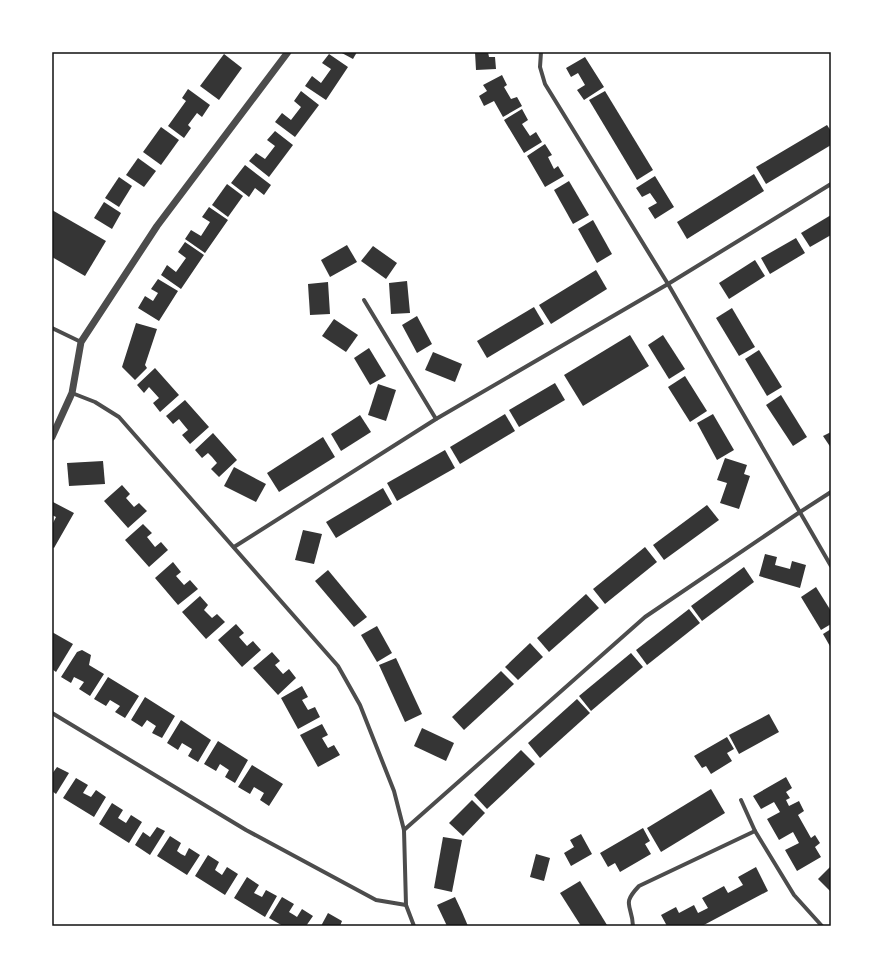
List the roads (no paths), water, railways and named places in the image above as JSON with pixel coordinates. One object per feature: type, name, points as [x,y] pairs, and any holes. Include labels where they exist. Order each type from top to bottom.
[{"type":"street","points":[[52,437],[72,393],[81,342],[157,226],[288,52]]},
{"type":"street","points":[[540,52],[540,67],[545,84],[668,284],[831,566]]},
{"type":"street","points":[[234,547],[436,420],[668,284],[831,184]]},
{"type":"street","points":[[364,300],[436,420]]},
{"type":"street","points":[[52,328],[81,342]]},
{"type":"street","points":[[72,393],[95,402],[119,418],[338,666],[360,705],[394,791],[404,830],[406,905],[414,926]]},
{"type":"street","points":[[404,830],[645,617],[831,492]]},
{"type":"street","points":[[52,713],[246,830],[376,900],[406,905]]},
{"type":"street","points":[[741,800],[755,831],[794,895],[822,926]]},
{"type":"street","points":[[633,926],[628,908],[629,896],[639,886],[755,831]]}]
